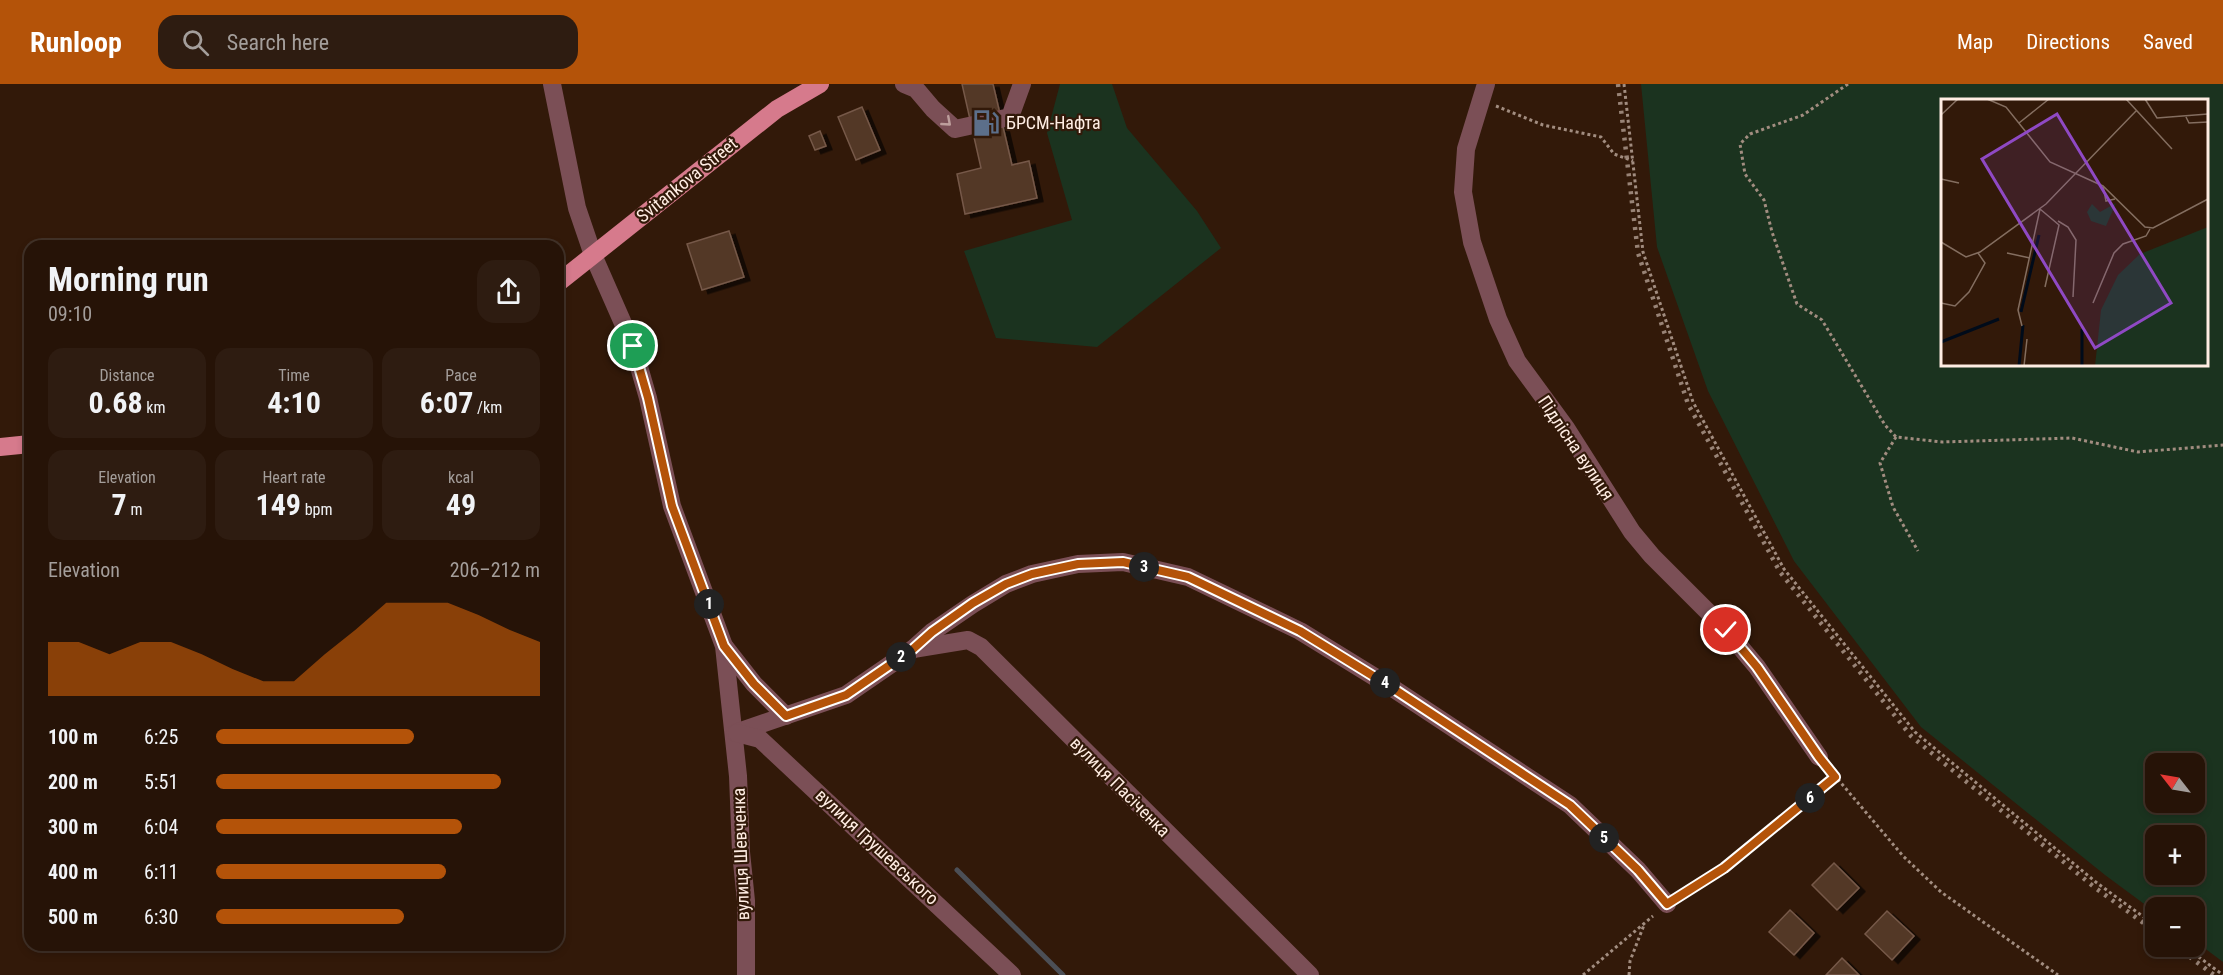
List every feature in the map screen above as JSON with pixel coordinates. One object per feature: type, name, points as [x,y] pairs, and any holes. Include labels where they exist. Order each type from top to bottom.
[{"type":"main road","name":"Svitankova Street","points":[[564,278],[777,109],[820,84]]},
{"type":"main road","points":[[0,447],[24,445]]},
{"type":"street","points":[[552,84],[577,208],[593,255],[633,346],[648,398],[672,506],[724,646],[754,684],[786,716]]},
{"type":"street","points":[[904,84],[916,89],[933,110],[955,129],[1010,117],[1023,84]]},
{"type":"street","name":"Підлісна вулиця","points":[[1483,92],[1466,149],[1463,192],[1472,242],[1498,319],[1516,361],[1566,428],[1632,532],[1652,556],[1726,630],[1757,667],[1819,757]]},
{"type":"street","name":"вулиця Пасіченка","points":[[735,733],[846,695],[913,649],[932,632],[973,603],[1006,584],[1032,574],[1078,564],[1123,562],[1188,577],[1300,631],[1391,687],[1570,805],[1638,870],[1667,904]]},
{"type":"street","name":"вулиця Пасіченка","points":[[913,649],[968,640],[981,647],[1310,975]]},
{"type":"street","name":"вулиця Шевченка","points":[[724,646],[735,733],[746,901],[746,975]]},
{"type":"street","name":"вулиця Грушевського","points":[[735,733],[760,739],[1012,975]]},
{"type":"path","points":[[1624,84],[1643,252],[1693,402],[1784,568],[1915,732],[2097,883],[2145,918]]},
{"type":"path","points":[[1848,84],[1803,115],[1750,134],[1740,144],[1745,174],[1764,200],[1797,304],[1822,320],[1885,425],[1896,437],[1942,442],[2072,438],[2138,452],[2223,445]]},
{"type":"path","points":[[1483,92],[1543,125],[1601,137],[1614,154],[1633,161]]},
{"type":"path","points":[[1896,437],[1880,463],[1893,507],[1918,551]]},
{"type":"path","points":[[1819,757],[1903,856],[1941,892],[2058,975]]},
{"type":"path","points":[[1583,975],[1667,904],[1724,868],[1835,777]]},
{"type":"path","points":[[1629,975],[1630,961],[1645,923]]},
{"type":"path","points":[[2199,957],[2223,975]]},
{"type":"green space","points":[[1060,84],[1112,84],[1127,128],[1197,211],[1221,248],[1097,347],[996,338],[964,251],[1072,220],[1047,133]]},
{"type":"green space","points":[[1641,84],[2223,84],[2223,962],[2205,948],[2205,897],[2145,897],[2145,905],[1921,727],[1794,561],[1708,391],[1657,247]]},
{"type":"building","name":"БРСМ-Нафта","points":[[962,84],[993,84],[1012,165],[1029,161],[1037,198],[965,214],[957,174],[981,168]]},
{"type":"building","points":[[862,107],[880,150],[856,160],[838,117]]},
{"type":"building","points":[[820,131],[826,146],[815,150],[809,136]]},
{"type":"building","points":[[729,231],[744,277],[702,290],[687,244]]},
{"type":"building","points":[[1834,863],[1859,888],[1837,910],[1812,885]]},
{"type":"building","points":[[1790,910],[1814,933],[1794,955],[1769,932]]},
{"type":"building","points":[[1887,911],[1914,936],[1892,960],[1865,934]]},
{"type":"building","points":[[1842,958],[1859,975],[1826,975]]},
{"type":"waterway","points":[[957,870],[1063,975]]},
{"type":"railway","points":[[1618,84],[1638,253],[1688,404],[1780,572],[1911,736],[2094,887],[2145,924]]},
{"type":"railway","points":[[2190,957],[2214,975]]},
{"type":"place","name":"БРСМ-Нафта","points":[[986,123]]},
{"type":"route","points":[[633,346],[648,398],[672,506],[724,646],[754,684],[786,716],[846,695],[913,649],[932,632],[973,603],[1006,584],[1032,574],[1078,564],[1123,562],[1188,577],[1300,631],[1391,687],[1570,805],[1638,870],[1667,904],[1724,868],[1835,777],[1757,667],[1726,630]]}]
